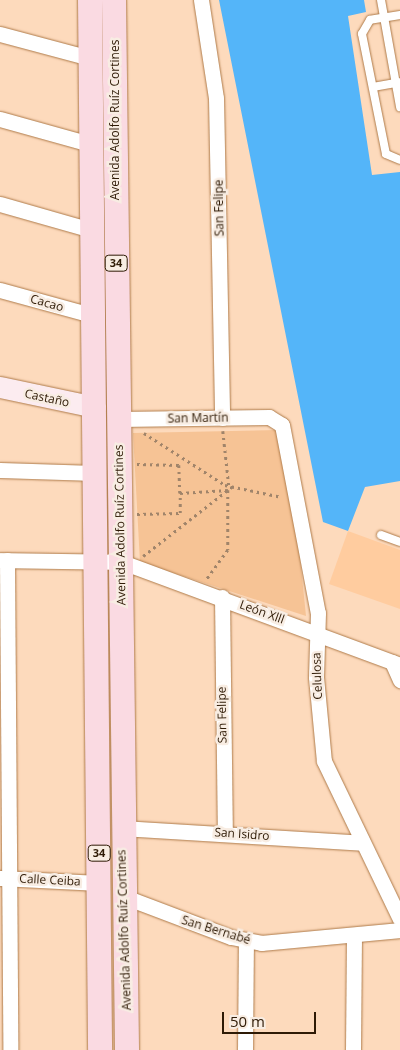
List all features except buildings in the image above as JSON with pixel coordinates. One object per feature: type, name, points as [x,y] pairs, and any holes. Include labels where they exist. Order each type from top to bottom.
[{"type":"main road","name":"Avenida Adolfo Ruíz Cortines","points":[[90,0],[95,231],[100,1050]]},
{"type":"main road","name":"Avenida Adolfo Ruíz Cortines","points":[[114,0],[118,419],[131,560],[121,828],[125,897],[127,1050]]},
{"type":"street","name":"San Felipe","points":[[201,0],[218,124],[222,424]]},
{"type":"street","points":[[0,34],[90,58]]},
{"type":"street","points":[[0,119],[93,145]]},
{"type":"street","points":[[0,204],[95,231]]},
{"type":"street","name":"Cacao","points":[[0,290],[95,316]]},
{"type":"street","name":"Castaño","points":[[0,387],[95,407]]},
{"type":"street","name":"San Martín","points":[[118,419],[222,424],[278,420]]},
{"type":"street","name":"Celulosa","points":[[278,420],[283,429],[316,601],[321,748],[363,843],[400,919]]},
{"type":"street","points":[[0,470],[95,473]]},
{"type":"street","points":[[3,560],[5,725],[3,797],[5,878],[4,1032],[10,1050]]},
{"type":"street","name":"León Xlll","points":[[3,560],[131,560],[222,597],[396,663]]},
{"type":"street","name":"San Felipe","points":[[222,597],[224,832]]},
{"type":"street","points":[[396,663],[400,680]]},
{"type":"street","name":"San Isidro","points":[[121,828],[224,832],[363,843]]},
{"type":"street","name":"Calle Ceiba","points":[[5,878],[99,883]]},
{"type":"street","name":"San Bernabé","points":[[125,897],[246,940],[277,944],[354,937],[400,930]]},
{"type":"street","points":[[354,937],[354,1050]]},
{"type":"street","points":[[245,1050],[246,940]]},
{"type":"lane","points":[[381,0],[398,82],[400,107]]},
{"type":"lane","points":[[400,15],[370,20],[363,27],[386,154],[400,160]]},
{"type":"lane","points":[[373,87],[398,82]]},
{"type":"lane","points":[[381,535],[400,542]]},
{"type":"path","points":[[131,560],[231,486],[222,424]]},
{"type":"path","points":[[144,432],[231,486],[285,497]]},
{"type":"path","points":[[134,464],[179,464],[180,513],[137,514]]},
{"type":"path","points":[[180,493],[228,490]]},
{"type":"path","points":[[203,583],[228,550],[228,490]]},
{"type":"shaded area","points":[[279,430],[294,499],[306,616],[140,562],[133,433]]},
{"type":"shaded area","points":[[348,531],[400,550],[400,609],[329,584]]}]
